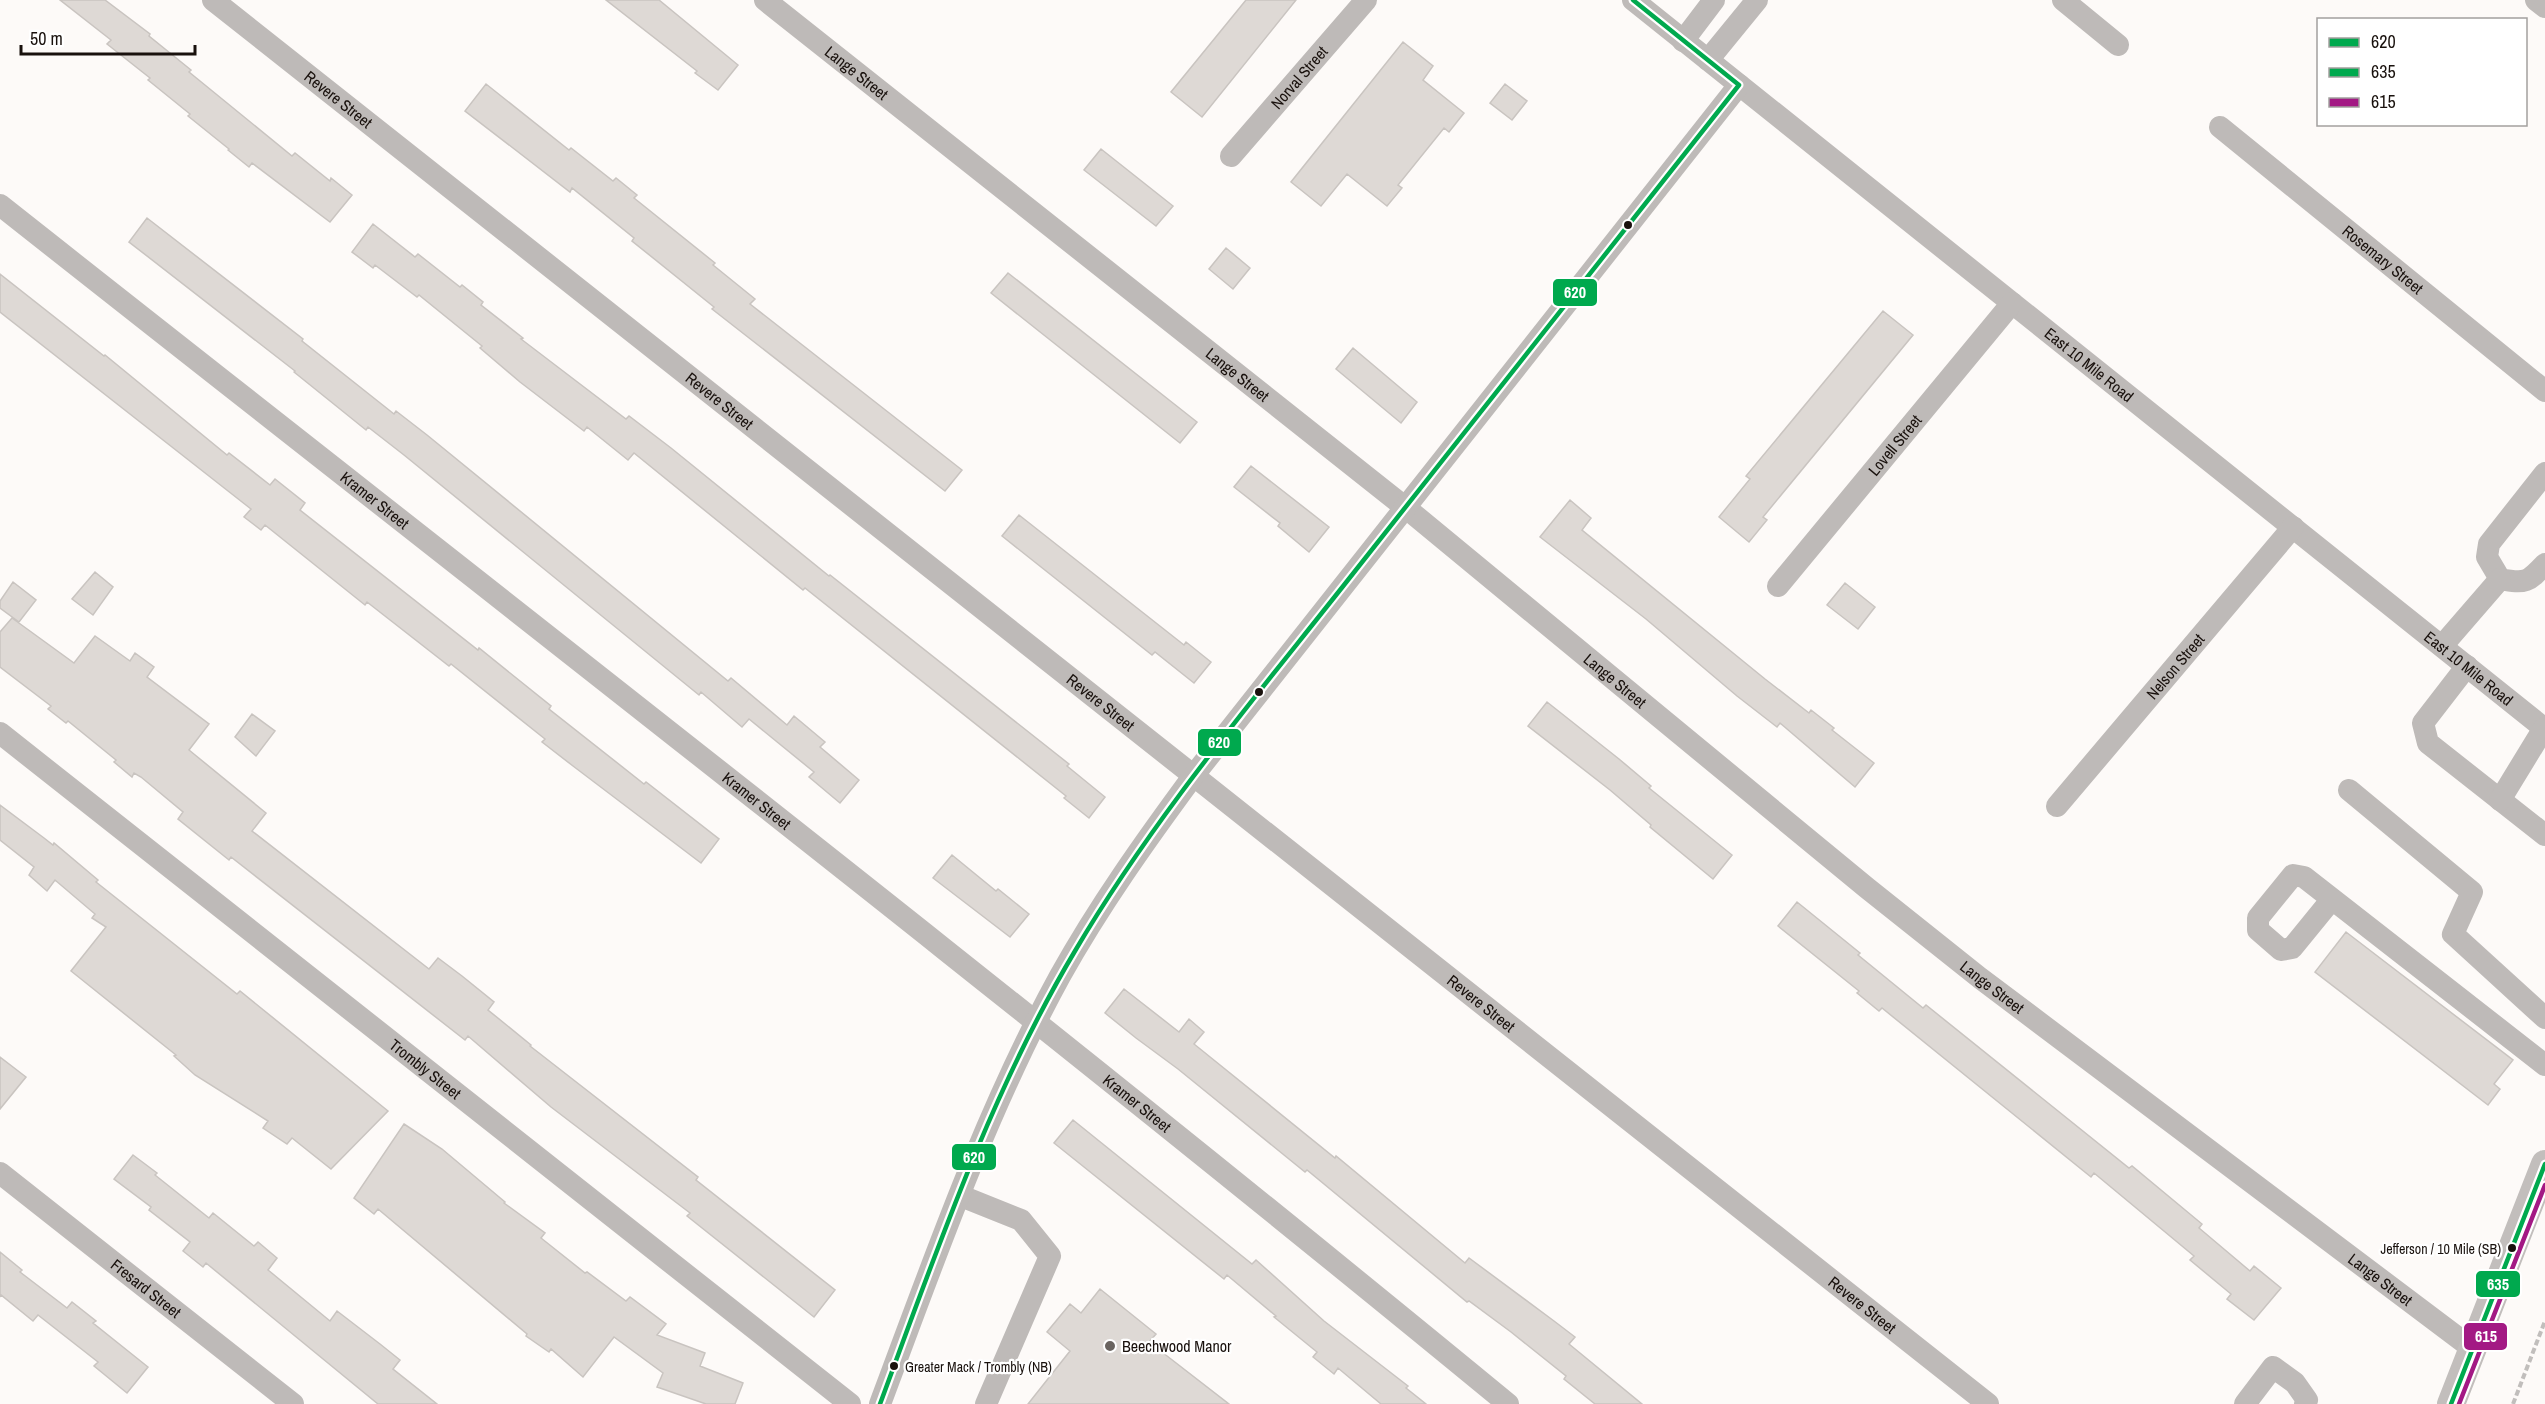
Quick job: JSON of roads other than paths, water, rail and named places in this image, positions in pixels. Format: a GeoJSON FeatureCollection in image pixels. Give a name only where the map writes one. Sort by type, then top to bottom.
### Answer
{"type":"FeatureCollection","features":[{"type":"Feature","properties":{"kind":"main road"},"geometry":{"type":"LineString","coordinates":[[2451,1404],[2545,1164]]}},
{"type":"Feature","properties":{"kind":"street","name":"Revere Street"},"geometry":{"type":"LineString","coordinates":[[213,0],[1988,1404]]}},
{"type":"Feature","properties":{"kind":"street","name":"Lange Street"},"geometry":{"type":"LineString","coordinates":[[765,0],[1406,508],[1980,978],[2473,1349]]}},
{"type":"Feature","properties":{"kind":"street","name":"Norval Street"},"geometry":{"type":"LineString","coordinates":[[1231,156],[1366,0]]}},
{"type":"Feature","properties":{"kind":"street","name":"East 10 Mile Road"},"geometry":{"type":"LineString","coordinates":[[1633,0],[2545,728]]}},
{"type":"Feature","properties":{"kind":"street"},"geometry":{"type":"LineString","coordinates":[[1683,41],[1714,0]]}},
{"type":"Feature","properties":{"kind":"street"},"geometry":{"type":"LineString","coordinates":[[1708,60],[1757,0]]}},
{"type":"Feature","properties":{"kind":"street"},"geometry":{"type":"LineString","coordinates":[[2063,0],[2118,45]]}},
{"type":"Feature","properties":{"kind":"street"},"geometry":{"type":"LineString","coordinates":[[2536,0],[2545,7]]}},
{"type":"Feature","properties":{"kind":"street"},"geometry":{"type":"LineString","coordinates":[[880,1404],[990,1123],[1061,975],[1111,892],[1146,839],[1194,775],[1739,85]]}},
{"type":"Feature","properties":{"kind":"street","name":"Rosemary Street"},"geometry":{"type":"LineString","coordinates":[[2220,127],[2545,390]]}},
{"type":"Feature","properties":{"kind":"street","name":"Kramer Street"},"geometry":{"type":"LineString","coordinates":[[0,205],[1036,1024],[1334,1261],[1508,1404]]}},
{"type":"Feature","properties":{"kind":"street","name":"Lovell Street"},"geometry":{"type":"LineString","coordinates":[[1778,586],[2012,303]]}},
{"type":"Feature","properties":{"kind":"street"},"geometry":{"type":"LineString","coordinates":[[2545,473],[2489,544],[2487,557],[2500,579],[2518,582],[2529,581],[2545,564]]}},
{"type":"Feature","properties":{"kind":"street","name":"Nelson Street"},"geometry":{"type":"LineString","coordinates":[[2057,806],[2293,527]]}},
{"type":"Feature","properties":{"kind":"street"},"geometry":{"type":"LineString","coordinates":[[2442,646],[2500,579]]}},
{"type":"Feature","properties":{"kind":"street"},"geometry":{"type":"LineString","coordinates":[[2467,666],[2423,723],[2428,743],[2545,835]]}},
{"type":"Feature","properties":{"kind":"street"},"geometry":{"type":"LineString","coordinates":[[2500,800],[2545,728]]}},
{"type":"Feature","properties":{"kind":"street","name":"Trombly Street"},"geometry":{"type":"LineString","coordinates":[[0,733],[850,1404]]}},
{"type":"Feature","properties":{"kind":"street"},"geometry":{"type":"LineString","coordinates":[[2349,790],[2472,892],[2453,934],[2545,1018]]}},
{"type":"Feature","properties":{"kind":"street"},"geometry":{"type":"LineString","coordinates":[[2332,899],[2545,1065]]}},
{"type":"Feature","properties":{"kind":"street","name":"Fresard Street"},"geometry":{"type":"LineString","coordinates":[[0,1173],[293,1404]]}},
{"type":"Feature","properties":{"kind":"street"},"geometry":{"type":"LineString","coordinates":[[961,1196],[1021,1220],[1050,1256],[986,1404]]}},
{"type":"Feature","properties":{"kind":"street"},"geometry":{"type":"LineString","coordinates":[[2245,1404],[2273,1367],[2295,1383],[2307,1400],[2305,1404]]}},
{"type":"Feature","properties":{"kind":"place","name":"Jefferson / 10 Mile (SB)"},"geometry":{"type":"Point","coordinates":[2512,1248]}},
{"type":"Feature","properties":{"kind":"place","name":"Beechwood Manor"},"geometry":{"type":"Point","coordinates":[1110,1346]}},
{"type":"Feature","properties":{"kind":"place","name":"Greater Mack / Trombly (NB)"},"geometry":{"type":"Point","coordinates":[894,1366]}}]}
